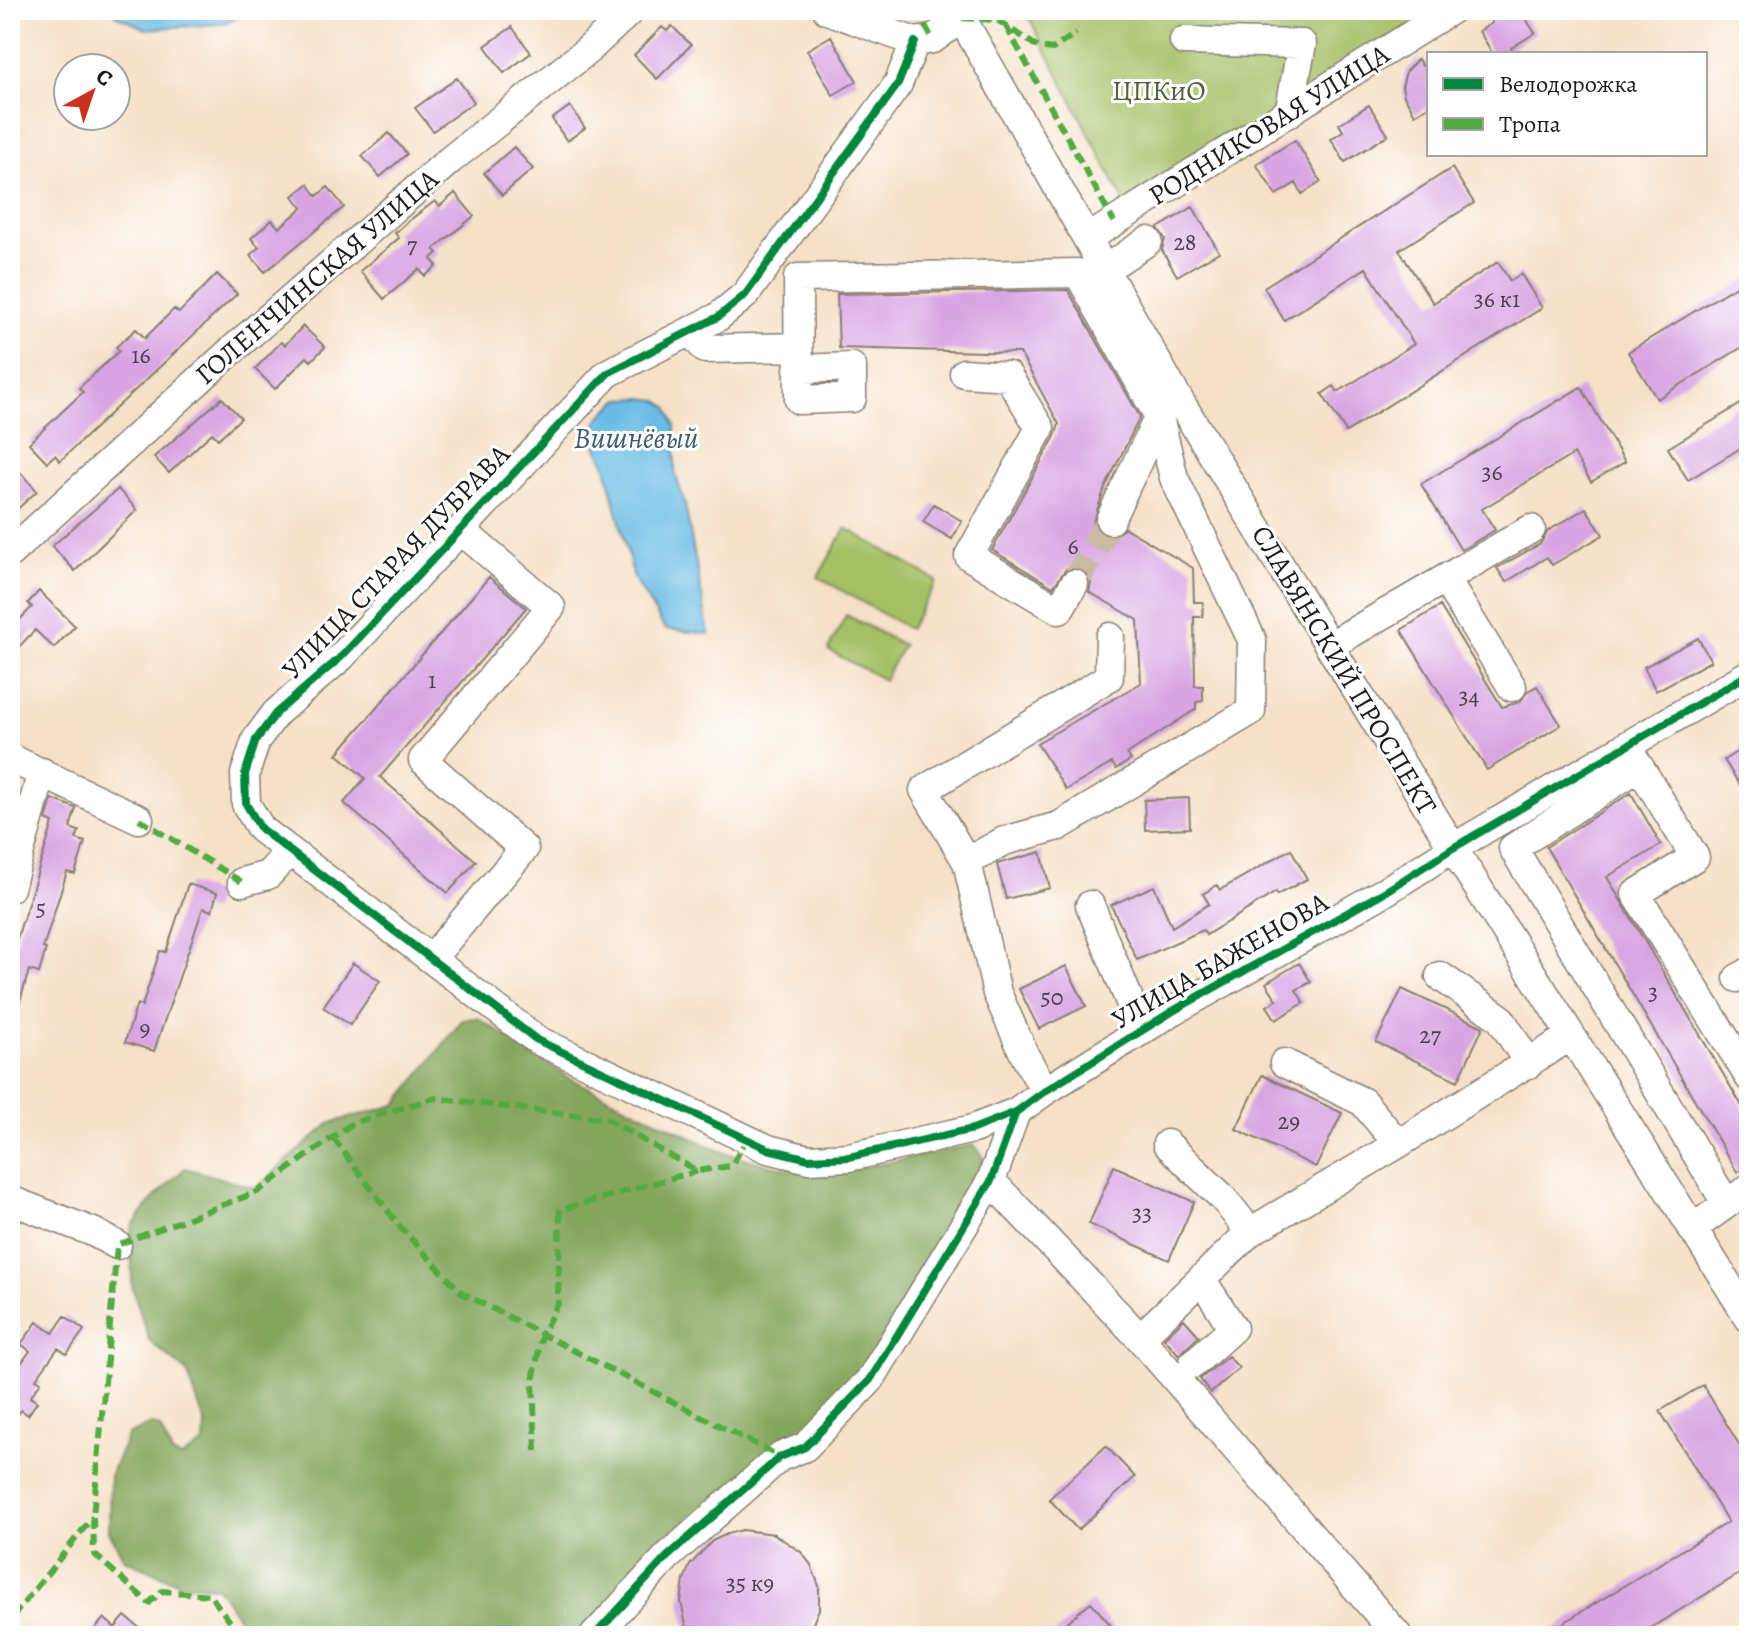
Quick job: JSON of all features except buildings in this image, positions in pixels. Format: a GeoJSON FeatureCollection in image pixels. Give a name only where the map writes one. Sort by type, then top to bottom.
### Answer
{"type":"FeatureCollection","features":[{"type":"Feature","properties":{"kind":"street","name":"ГОЛЕНЧИНСКАЯ УЛИЦА"},"geometry":{"type":"LineString","coordinates":[[10,553],[255,330],[450,160],[588,50],[631,10]]}},
{"type":"Feature","properties":{"kind":"street"},"geometry":{"type":"LineString","coordinates":[[827,10],[915,42],[933,39],[960,14]]}},
{"type":"Feature","properties":{"kind":"street","name":"РОДНИКОВАЯ УЛИЦА"},"geometry":{"type":"LineString","coordinates":[[1087,239],[1451,10]]}},
{"type":"Feature","properties":{"kind":"street","name":"СЛАВЯНСКИЙ ПРОСПЕКТ"},"geometry":{"type":"LineString","coordinates":[[960,14],[1173,390],[1453,848],[1749,1318]]}},
{"type":"Feature","properties":{"kind":"street"},"geometry":{"type":"LineString","coordinates":[[1184,41],[1302,44],[1289,113]]}},
{"type":"Feature","properties":{"kind":"street","name":"УЛИЦА СТАРАЯ ДУБРАВА"},"geometry":{"type":"LineString","coordinates":[[915,42],[898,84],[745,295],[718,317],[608,373],[341,657],[276,713],[256,740],[245,774],[246,804],[261,829],[537,1040],[768,1149],[809,1159],[849,1157],[973,1129],[1016,1112]]}},
{"type":"Feature","properties":{"kind":"street"},"geometry":{"type":"LineString","coordinates":[[1104,270],[1148,241]]}},
{"type":"Feature","properties":{"kind":"street"},"geometry":{"type":"LineString","coordinates":[[691,332],[705,349],[798,358],[798,278],[1078,273],[1159,417],[1174,478],[1252,640],[1251,711],[1059,826],[1004,841],[967,862]]}},
{"type":"Feature","properties":{"kind":"street"},"geometry":{"type":"LineString","coordinates":[[964,373],[1008,376],[1040,428],[969,556],[1059,610],[1074,584]]}},
{"type":"Feature","properties":{"kind":"street"},"geometry":{"type":"LineString","coordinates":[[1110,520],[1173,390]]}},
{"type":"Feature","properties":{"kind":"street"},"geometry":{"type":"LineString","coordinates":[[1329,646],[1531,529]]}},
{"type":"Feature","properties":{"kind":"street"},"geometry":{"type":"LineString","coordinates":[[431,959],[524,849],[423,760],[551,607],[461,530]]}},
{"type":"Feature","properties":{"kind":"street"},"geometry":{"type":"LineString","coordinates":[[1445,579],[1512,687]]}},
{"type":"Feature","properties":{"kind":"street"},"geometry":{"type":"LineString","coordinates":[[1045,1091],[1025,1056],[997,993],[967,862],[924,790],[1109,677],[1110,637]]}},
{"type":"Feature","properties":{"kind":"street","name":"УЛИЦА БАЖЕНОВА"},"geometry":{"type":"LineString","coordinates":[[1016,1112],[1142,1031],[1386,891],[1453,848],[1633,757],[1747,680]]}},
{"type":"Feature","properties":{"kind":"street"},"geometry":{"type":"LineString","coordinates":[[1692,1229],[1737,1196],[1513,848],[1633,757],[1695,857],[1636,894],[1749,1077]]}},
{"type":"Feature","properties":{"kind":"street"},"geometry":{"type":"LineString","coordinates":[[10,758],[139,819]]}},
{"type":"Feature","properties":{"kind":"street"},"geometry":{"type":"LineString","coordinates":[[10,888],[42,772]]}},
{"type":"Feature","properties":{"kind":"street"},"geometry":{"type":"LineString","coordinates":[[242,882],[268,875],[290,851]]}},
{"type":"Feature","properties":{"kind":"street"},"geometry":{"type":"LineString","coordinates":[[1090,905],[1142,1031]]}},
{"type":"Feature","properties":{"kind":"street"},"geometry":{"type":"LineString","coordinates":[[1440,976],[1500,1018],[1529,1064]]}},
{"type":"Feature","properties":{"kind":"street"},"geometry":{"type":"LineString","coordinates":[[1140,1338],[1250,1232],[1571,1036]]}},
{"type":"Feature","properties":{"kind":"street"},"geometry":{"type":"LineString","coordinates":[[1284,1063],[1363,1102],[1398,1144]]}},
{"type":"Feature","properties":{"kind":"street"},"geometry":{"type":"LineString","coordinates":[[594,1636],[667,1557],[780,1457],[805,1447],[870,1380],[991,1181],[1016,1112]]}},
{"type":"Feature","properties":{"kind":"street"},"geometry":{"type":"LineString","coordinates":[[1167,1144],[1224,1199],[1250,1232]]}},
{"type":"Feature","properties":{"kind":"street"},"geometry":{"type":"LineString","coordinates":[[991,1181],[1140,1338],[1398,1636]]}},
{"type":"Feature","properties":{"kind":"street"},"geometry":{"type":"LineString","coordinates":[[10,1200],[93,1232],[117,1245]]}},
{"type":"Feature","properties":{"kind":"street"},"geometry":{"type":"LineString","coordinates":[[1193,1364],[1233,1328],[1202,1280]]}},
{"type":"Feature","properties":{"kind":"green space","name":"ЦПКиО"},"geometry":{"type":"Polygon","coordinates":[[[1025,10],[1437,10],[1127,207],[1025,10]]]}},
{"type":"Feature","properties":{"kind":"green space"},"geometry":{"type":"Polygon","coordinates":[[[846,528],[937,581],[909,629],[818,577],[846,528]]]}},
{"type":"Feature","properties":{"kind":"green space"},"geometry":{"type":"Polygon","coordinates":[[[846,615],[903,645],[884,680],[828,650],[846,615]]]}},
{"type":"Feature","properties":{"kind":"green space"},"geometry":{"type":"Polygon","coordinates":[[[478,1018],[571,1079],[720,1151],[811,1173],[850,1170],[973,1145],[982,1157],[982,1173],[864,1373],[799,1440],[657,1550],[580,1636],[250,1636],[217,1587],[179,1583],[124,1559],[109,1531],[110,1475],[128,1435],[151,1424],[160,1428],[172,1454],[181,1458],[204,1443],[205,1423],[187,1372],[150,1342],[132,1287],[131,1228],[153,1199],[185,1168],[256,1188],[330,1123],[396,1105],[463,1019],[478,1018]]]}},
{"type":"Feature","properties":{"kind":"water"},"geometry":{"type":"Polygon","coordinates":[[[112,10],[257,10],[221,24],[146,29],[117,16],[112,10]]]}},
{"type":"Feature","properties":{"kind":"water","name":"Вишнёвый"},"geometry":{"type":"Polygon","coordinates":[[[620,399],[657,400],[668,407],[675,426],[675,473],[685,504],[709,634],[665,629],[634,578],[605,463],[590,434],[601,416],[620,399]]]}},
{"type":"Feature","properties":{"kind":"tunnel"},"geometry":{"type":"LineString","coordinates":[[1074,584],[1110,520]]}},
{"type":"Feature","properties":{"kind":"marked path"},"geometry":{"type":"LineString","coordinates":[[915,10],[933,39]]}},
{"type":"Feature","properties":{"kind":"marked path"},"geometry":{"type":"LineString","coordinates":[[997,10],[1114,222]]}},
{"type":"Feature","properties":{"kind":"marked path"},"geometry":{"type":"LineString","coordinates":[[962,18],[997,20],[1038,47],[1053,49],[1076,33]]}},
{"type":"Feature","properties":{"kind":"marked path"},"geometry":{"type":"LineString","coordinates":[[139,819],[242,882]]}},
{"type":"Feature","properties":{"kind":"marked path"},"geometry":{"type":"LineString","coordinates":[[241,1636],[210,1595],[162,1591],[149,1603],[94,1554],[93,1517],[117,1245],[257,1192],[353,1123],[434,1098],[607,1119],[697,1171],[731,1166],[747,1139]]}},
{"type":"Feature","properties":{"kind":"marked path"},"geometry":{"type":"LineString","coordinates":[[333,1138],[401,1228],[462,1293],[780,1457]]}},
{"type":"Feature","properties":{"kind":"marked path"},"geometry":{"type":"LineString","coordinates":[[536,1451],[533,1381],[542,1334],[558,1303],[560,1210],[697,1171]]}},
{"type":"Feature","properties":{"kind":"marked path"},"geometry":{"type":"LineString","coordinates":[[10,1636],[15,1614],[93,1517]]}},
{"type":"Feature","properties":{"kind":"cycle path"},"geometry":{"type":"LineString","coordinates":[[915,42],[898,84],[745,295],[718,317],[608,373],[341,657],[276,713],[256,740],[245,774],[246,804],[261,829],[537,1040],[768,1149],[809,1159],[849,1157],[973,1129],[1016,1112]]}},
{"type":"Feature","properties":{"kind":"cycle path"},"geometry":{"type":"LineString","coordinates":[[594,1636],[667,1557],[780,1457],[805,1447],[870,1380],[991,1181],[1016,1112],[1173,1011],[1386,891],[1453,848],[1749,674]]}}]}
